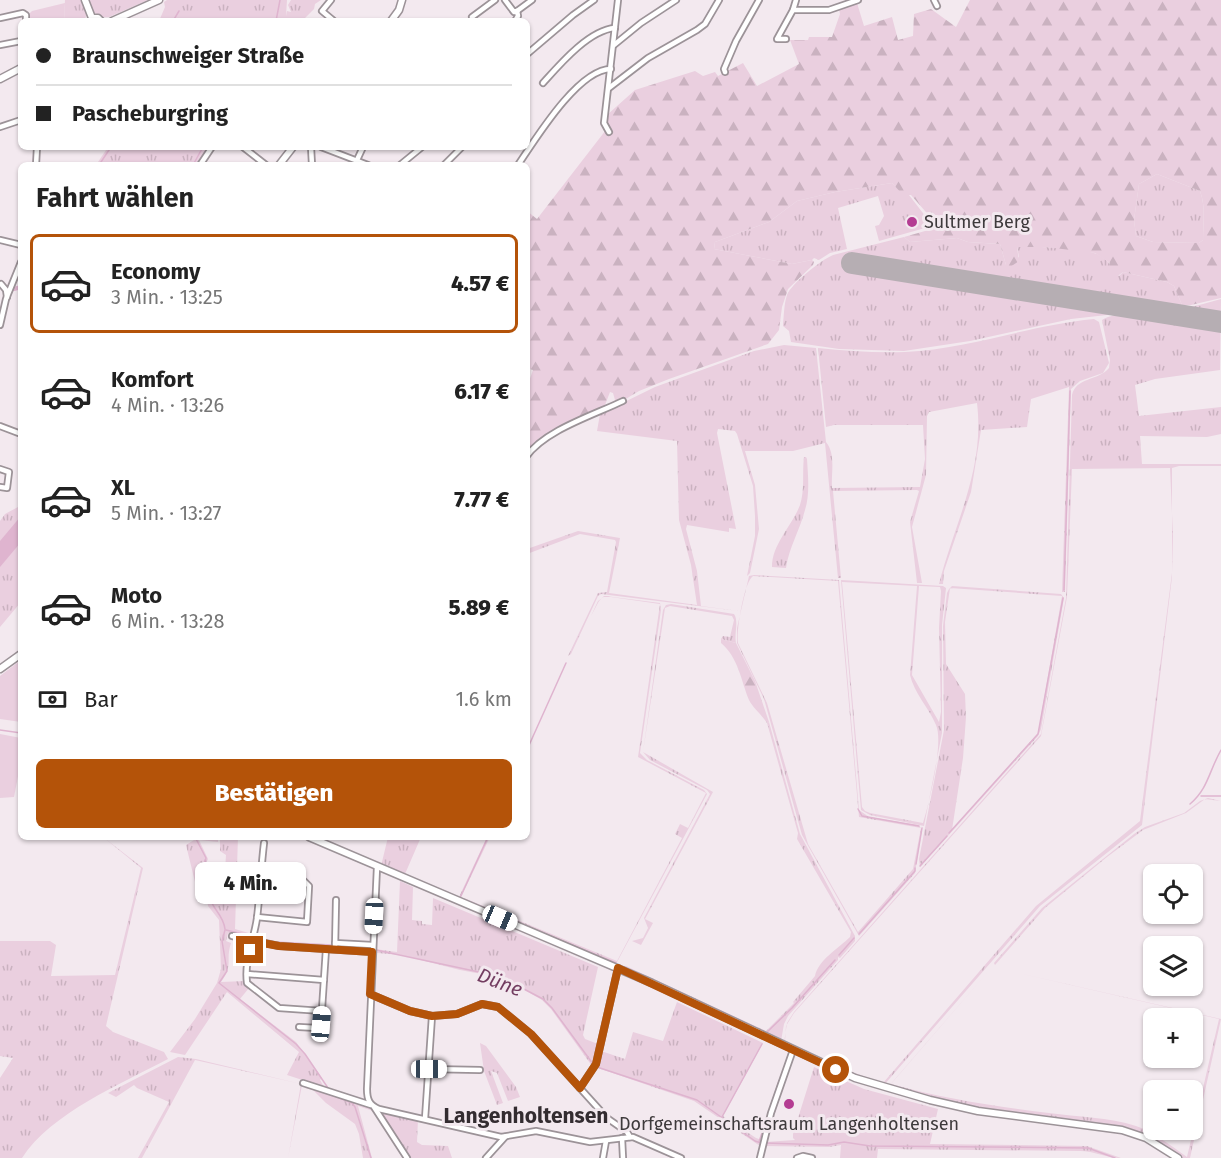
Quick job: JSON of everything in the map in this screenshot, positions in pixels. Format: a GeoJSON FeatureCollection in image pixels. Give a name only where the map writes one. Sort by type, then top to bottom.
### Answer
{"type":"FeatureCollection","features":[{"type":"Feature","properties":{"kind":"main road"},"geometry":{"type":"LineString","coordinates":[[85,0],[90,18]]}},
{"type":"Feature","properties":{"kind":"main road"},"geometry":{"type":"LineString","coordinates":[[119,18],[159,0]]}},
{"type":"Feature","properties":{"kind":"main road"},"geometry":{"type":"LineString","coordinates":[[393,18],[400,0]]}},
{"type":"Feature","properties":{"kind":"main road"},"geometry":{"type":"LineString","coordinates":[[0,79],[18,70]]}},
{"type":"Feature","properties":{"kind":"main road"},"geometry":{"type":"LineString","coordinates":[[281,162],[291,150]]}},
{"type":"Feature","properties":{"kind":"main road"},"geometry":{"type":"LineString","coordinates":[[0,669],[18,656]]}},
{"type":"Feature","properties":{"kind":"main road"},"geometry":{"type":"LineString","coordinates":[[316,840],[618,968],[861,1080],[957,1107],[1122,1130],[1146,1138],[1178,1158]]}},
{"type":"Feature","properties":{"kind":"street"},"geometry":{"type":"LineString","coordinates":[[330,18],[322,11],[331,0]]}},
{"type":"Feature","properties":{"kind":"street"},"geometry":{"type":"LineString","coordinates":[[472,17],[495,0]]}},
{"type":"Feature","properties":{"kind":"street"},"geometry":{"type":"LineString","coordinates":[[505,0],[514,12],[517,11]]}},
{"type":"Feature","properties":{"kind":"street"},"geometry":{"type":"LineString","coordinates":[[517,11],[532,0]]}},
{"type":"Feature","properties":{"kind":"street"},"geometry":{"type":"LineString","coordinates":[[530,52],[594,0]]}},
{"type":"Feature","properties":{"kind":"street"},"geometry":{"type":"LineString","coordinates":[[609,132],[604,123],[617,2],[612,0]]}},
{"type":"Feature","properties":{"kind":"street"},"geometry":{"type":"LineString","coordinates":[[614,45],[641,23],[676,0]]}},
{"type":"Feature","properties":{"kind":"street"},"geometry":{"type":"LineString","coordinates":[[609,88],[648,58],[705,24],[719,0]]}},
{"type":"Feature","properties":{"kind":"street"},"geometry":{"type":"LineString","coordinates":[[725,72],[724,69],[736,41],[759,0]]}},
{"type":"Feature","properties":{"kind":"street"},"geometry":{"type":"LineString","coordinates":[[786,39],[777,39],[796,0]]}},
{"type":"Feature","properties":{"kind":"street"},"geometry":{"type":"LineString","coordinates":[[793,10],[829,10],[858,0]]}},
{"type":"Feature","properties":{"kind":"street"},"geometry":{"type":"LineString","coordinates":[[934,0],[937,6]]}},
{"type":"Feature","properties":{"kind":"street"},"geometry":{"type":"LineString","coordinates":[[517,11],[517,18]]}},
{"type":"Feature","properties":{"kind":"street"},"geometry":{"type":"LineString","coordinates":[[0,18],[23,13],[26,18]]}},
{"type":"Feature","properties":{"kind":"street"},"geometry":{"type":"LineString","coordinates":[[543,83],[579,46],[602,32],[615,28]]}},
{"type":"Feature","properties":{"kind":"street"},"geometry":{"type":"LineString","coordinates":[[0,45],[18,42]]}},
{"type":"Feature","properties":{"kind":"street"},"geometry":{"type":"LineString","coordinates":[[530,148],[554,115],[585,80],[610,69]]}},
{"type":"Feature","properties":{"kind":"street"},"geometry":{"type":"LineString","coordinates":[[0,127],[18,121]]}},
{"type":"Feature","properties":{"kind":"street"},"geometry":{"type":"LineString","coordinates":[[247,150],[262,162]]}},
{"type":"Feature","properties":{"kind":"street"},"geometry":{"type":"LineString","coordinates":[[329,150],[361,162]]}},
{"type":"Feature","properties":{"kind":"street"},"geometry":{"type":"LineString","coordinates":[[357,160],[362,150]]}},
{"type":"Feature","properties":{"kind":"street"},"geometry":{"type":"LineString","coordinates":[[404,162],[418,150]]}},
{"type":"Feature","properties":{"kind":"street"},"geometry":{"type":"LineString","coordinates":[[447,162],[459,150]]}},
{"type":"Feature","properties":{"kind":"street"},"geometry":{"type":"LineString","coordinates":[[0,240],[18,244]]}},
{"type":"Feature","properties":{"kind":"street"},"geometry":{"type":"LineString","coordinates":[[4,302],[18,270]]}},
{"type":"Feature","properties":{"kind":"street"},"geometry":{"type":"LineString","coordinates":[[0,284],[12,285]]}},
{"type":"Feature","properties":{"kind":"street"},"geometry":{"type":"LineString","coordinates":[[0,284],[6,290],[0,324]]}},
{"type":"Feature","properties":{"kind":"street"},"geometry":{"type":"LineString","coordinates":[[530,453],[550,436],[623,401]]}},
{"type":"Feature","properties":{"kind":"street"},"geometry":{"type":"LineString","coordinates":[[0,426],[18,432]]}},
{"type":"Feature","properties":{"kind":"street"},"geometry":{"type":"LineString","coordinates":[[0,469],[9,472],[7,488],[0,487]]}},
{"type":"Feature","properties":{"kind":"street"},"geometry":{"type":"LineString","coordinates":[[264,843],[257,917],[247,961],[250,987],[278,1007],[322,1011]]}},
{"type":"Feature","properties":{"kind":"street"},"geometry":{"type":"LineString","coordinates":[[377,867],[367,1094],[407,1158]]}},
{"type":"Feature","properties":{"kind":"street"},"geometry":{"type":"LineString","coordinates":[[260,877],[308,882],[306,930]]}},
{"type":"Feature","properties":{"kind":"street"},"geometry":{"type":"LineString","coordinates":[[334,949],[336,900]]}},
{"type":"Feature","properties":{"kind":"street"},"geometry":{"type":"LineString","coordinates":[[257,917],[307,922]]}},
{"type":"Feature","properties":{"kind":"street"},"geometry":{"type":"LineString","coordinates":[[232,936],[279,946],[372,952]]}},
{"type":"Feature","properties":{"kind":"street"},"geometry":{"type":"LineString","coordinates":[[335,943],[372,945]]}},
{"type":"Feature","properties":{"kind":"street"},"geometry":{"type":"LineString","coordinates":[[299,1027],[319,1027],[321,1024],[326,949]]}},
{"type":"Feature","properties":{"kind":"street"},"geometry":{"type":"LineString","coordinates":[[580,1088],[596,1064],[618,968]]}},
{"type":"Feature","properties":{"kind":"street"},"geometry":{"type":"LineString","coordinates":[[247,974],[324,980]]}},
{"type":"Feature","properties":{"kind":"street"},"geometry":{"type":"LineString","coordinates":[[370,994],[410,1011],[432,1016],[457,1014],[482,1004],[498,1007],[531,1034],[609,1120],[627,1132],[630,1137]]}},
{"type":"Feature","properties":{"kind":"street"},"geometry":{"type":"LineString","coordinates":[[424,1119],[432,1016]]}},
{"type":"Feature","properties":{"kind":"street"},"geometry":{"type":"LineString","coordinates":[[760,1158],[793,1050]]}},
{"type":"Feature","properties":{"kind":"street"},"geometry":{"type":"LineString","coordinates":[[429,1069],[480,1070]]}},
{"type":"Feature","properties":{"kind":"street"},"geometry":{"type":"LineString","coordinates":[[303,1083],[373,1106],[469,1131],[505,1137],[538,1131],[583,1142],[630,1137],[681,1158]]}},
{"type":"Feature","properties":{"kind":"street"},"geometry":{"type":"LineString","coordinates":[[486,1158],[505,1137]]}},
{"type":"Feature","properties":{"kind":"street"},"geometry":{"type":"LineString","coordinates":[[622,1138],[623,1158]]}},
{"type":"Feature","properties":{"kind":"street"},"geometry":{"type":"LineString","coordinates":[[603,1158],[606,1141]]}},
{"type":"Feature","properties":{"kind":"street"},"geometry":{"type":"LineString","coordinates":[[494,1150],[496,1158]]}},
{"type":"Feature","properties":{"kind":"street"},"geometry":{"type":"LineString","coordinates":[[797,1158],[803,1156],[812,1158]]}},
{"type":"Feature","properties":{"kind":"green space"},"geometry":{"type":"Polygon","coordinates":[[[65,0],[83,0],[87,14],[85,18],[64,18],[65,0]]]}},
{"type":"Feature","properties":{"kind":"green space"},"geometry":{"type":"Polygon","coordinates":[[[88,0],[148,0],[109,17],[103,17],[93,12],[88,0]]]}},
{"type":"Feature","properties":{"kind":"green space"},"geometry":{"type":"Polygon","coordinates":[[[167,0],[287,0],[286,16],[287,11],[291,12],[288,5],[291,0],[321,0],[315,4],[314,9],[305,18],[160,18],[165,7],[164,2],[167,0]]]}},
{"type":"Feature","properties":{"kind":"green space"},"geometry":{"type":"Polygon","coordinates":[[[970,0],[1221,0],[1221,298],[1182,305],[1174,286],[1167,282],[1123,272],[1115,278],[1108,273],[1110,263],[1095,253],[1046,247],[1017,247],[1019,261],[1010,267],[1006,265],[1000,244],[968,242],[957,238],[910,242],[904,237],[939,227],[911,195],[903,195],[892,183],[835,192],[797,201],[769,222],[715,242],[714,249],[792,264],[812,260],[814,262],[788,289],[782,307],[779,330],[768,344],[669,379],[639,391],[624,400],[615,400],[613,393],[610,392],[601,409],[549,434],[530,447],[530,378],[533,370],[530,369],[530,213],[537,219],[609,126],[606,122],[607,115],[635,90],[695,71],[703,76],[715,72],[718,76],[743,63],[757,86],[799,64],[790,40],[832,37],[840,14],[839,9],[857,3],[864,26],[892,17],[898,40],[913,36],[914,14],[931,9],[956,27],[970,0]],[[1157,174],[1139,184],[1134,220],[1136,236],[1153,242],[1199,243],[1203,240],[1203,203],[1200,191],[1157,174]]]}},
{"type":"Feature","properties":{"kind":"green space"},"geometry":{"type":"Polygon","coordinates":[[[65,3],[64,18],[28,18],[32,11],[65,3]]]}},
{"type":"Feature","properties":{"kind":"green space"},"geometry":{"type":"Polygon","coordinates":[[[106,150],[208,150],[200,162],[98,162],[106,150]]]}},
{"type":"Feature","properties":{"kind":"green space"},"geometry":{"type":"Polygon","coordinates":[[[1157,174],[1200,191],[1204,221],[1203,240],[1199,243],[1153,242],[1136,236],[1134,220],[1139,184],[1157,174]]]}},
{"type":"Feature","properties":{"kind":"green space"},"geometry":{"type":"Polygon","coordinates":[[[892,183],[903,194],[909,195],[926,217],[928,223],[925,228],[879,241],[875,226],[879,225],[884,216],[878,196],[838,208],[847,249],[830,253],[819,260],[814,258],[792,264],[714,249],[715,242],[769,222],[797,201],[892,183]]]}},
{"type":"Feature","properties":{"kind":"green space"},"geometry":{"type":"Polygon","coordinates":[[[904,237],[910,242],[957,238],[968,242],[1000,244],[1006,265],[1019,257],[1017,247],[1056,247],[1094,253],[1112,266],[1119,276],[1123,272],[1167,282],[1174,286],[1182,305],[1188,306],[1071,319],[970,341],[904,351],[839,349],[791,342],[789,331],[783,326],[785,306],[787,295],[800,279],[833,255],[904,237]]]}},
{"type":"Feature","properties":{"kind":"green space"},"geometry":{"type":"Polygon","coordinates":[[[1221,299],[1220,370],[1155,379],[1135,385],[1139,416],[1221,407],[1221,434],[1207,437],[1140,436],[1142,464],[1221,464],[1221,466],[1172,468],[1172,513],[1170,468],[1072,469],[1067,597],[1041,736],[794,1013],[787,1025],[794,1012],[1041,734],[1066,598],[1072,395],[1078,385],[1109,368],[1110,360],[1102,320],[1141,311],[1185,308],[1221,299]]]}},
{"type":"Feature","properties":{"kind":"green space"},"geometry":{"type":"Polygon","coordinates":[[[1094,319],[1099,322],[1109,363],[1103,373],[1080,381],[1071,389],[1065,592],[1062,592],[1069,387],[1031,399],[1027,427],[981,430],[971,492],[944,571],[943,584],[939,584],[973,473],[977,451],[977,403],[929,412],[927,416],[926,475],[912,527],[922,583],[917,583],[910,522],[919,491],[917,490],[833,491],[841,578],[838,578],[825,443],[793,451],[745,451],[755,485],[759,529],[750,573],[747,576],[755,536],[753,486],[737,434],[735,431],[718,429],[736,529],[729,528],[729,532],[687,525],[686,529],[697,571],[701,606],[739,611],[601,594],[568,656],[598,593],[607,592],[616,542],[580,534],[530,553],[530,548],[578,531],[620,538],[609,593],[697,605],[691,565],[679,520],[677,441],[597,431],[600,414],[655,387],[754,351],[784,345],[816,348],[826,442],[832,458],[832,488],[920,487],[925,459],[923,425],[834,425],[826,427],[818,348],[883,352],[929,350],[1094,319]]]}},
{"type":"Feature","properties":{"kind":"green space"},"geometry":{"type":"Polygon","coordinates":[[[804,457],[807,459],[807,504],[786,568],[772,567],[775,551],[800,505],[804,457]]]}},
{"type":"Feature","properties":{"kind":"green space"},"geometry":{"type":"Polygon","coordinates":[[[18,507],[18,606],[0,627],[0,521],[5,514],[18,507]]]}},
{"type":"Feature","properties":{"kind":"green space"},"geometry":{"type":"Polygon","coordinates":[[[1172,573],[1142,825],[1040,906],[884,1085],[871,1082],[784,1043],[786,1033],[785,1041],[849,1071],[883,1083],[1036,906],[1140,821],[1172,573]]]}},
{"type":"Feature","properties":{"kind":"green space"},"geometry":{"type":"Polygon","coordinates":[[[754,575],[839,580],[859,810],[869,817],[918,825],[921,828],[859,817],[838,581],[753,576],[746,590],[749,576],[754,575]]]}},
{"type":"Feature","properties":{"kind":"green space"},"geometry":{"type":"Polygon","coordinates":[[[841,580],[943,586],[946,588],[942,625],[942,733],[937,761],[936,725],[910,675],[917,586],[842,582],[862,807],[870,813],[923,823],[928,803],[924,826],[870,815],[861,810],[841,580]],[[919,586],[912,675],[939,722],[941,712],[939,628],[941,591],[940,587],[919,586]]]}},
{"type":"Feature","properties":{"kind":"green space"},"geometry":{"type":"Polygon","coordinates":[[[952,586],[1061,594],[1064,598],[1038,736],[920,867],[919,859],[944,730],[943,626],[949,589],[952,586]],[[950,588],[945,622],[946,664],[965,694],[966,717],[963,758],[952,830],[1038,733],[1062,596],[950,588]]]}},
{"type":"Feature","properties":{"kind":"green space"},"geometry":{"type":"Polygon","coordinates":[[[605,596],[660,603],[661,610],[640,753],[647,760],[704,790],[707,794],[616,964],[463,901],[464,898],[617,961],[682,838],[675,834],[680,824],[688,828],[706,793],[638,757],[660,604],[605,596]]]}},
{"type":"Feature","properties":{"kind":"green space"},"geometry":{"type":"Polygon","coordinates":[[[666,605],[734,614],[736,643],[721,639],[723,636],[730,637],[734,620],[732,616],[670,606],[665,608],[643,752],[663,610],[666,605]]]}},
{"type":"Feature","properties":{"kind":"green space"},"geometry":{"type":"Polygon","coordinates":[[[740,614],[738,643],[767,703],[808,844],[858,932],[913,869],[922,829],[915,873],[859,936],[802,835],[764,699],[737,643],[740,614]]]}},
{"type":"Feature","properties":{"kind":"green space"},"geometry":{"type":"Polygon","coordinates":[[[721,639],[736,643],[755,681],[769,722],[767,723],[749,700],[735,662],[721,643],[721,639]]]}},
{"type":"Feature","properties":{"kind":"green space"},"geometry":{"type":"Polygon","coordinates":[[[18,662],[18,722],[0,719],[0,676],[18,662]]]}},
{"type":"Feature","properties":{"kind":"green space"},"geometry":{"type":"Polygon","coordinates":[[[769,722],[800,834],[855,936],[855,941],[840,958],[838,957],[838,960],[788,1016],[781,1041],[620,966],[626,966],[766,1031],[794,1003],[824,960],[850,937],[851,932],[797,839],[798,833],[767,723],[769,722]]]}},
{"type":"Feature","properties":{"kind":"green space"},"geometry":{"type":"Polygon","coordinates":[[[0,734],[18,737],[18,776],[14,797],[0,798],[0,734]]]}},
{"type":"Feature","properties":{"kind":"green space"},"geometry":{"type":"Polygon","coordinates":[[[643,752],[713,792],[645,919],[653,923],[641,945],[632,941],[643,938],[648,928],[644,918],[710,794],[707,790],[650,760],[643,752]]]}},
{"type":"Feature","properties":{"kind":"green space"},"geometry":{"type":"Polygon","coordinates":[[[1205,799],[1186,813],[1143,830],[1107,857],[1045,908],[995,965],[994,963],[1042,908],[1134,834],[1145,827],[1184,813],[1205,799]]]}},
{"type":"Feature","properties":{"kind":"green space"},"geometry":{"type":"Polygon","coordinates":[[[107,840],[143,868],[106,1026],[113,1032],[164,1052],[168,1059],[109,1089],[69,1113],[50,1127],[22,1158],[0,1158],[0,1078],[13,1058],[0,1056],[0,941],[50,941],[56,945],[51,976],[115,975],[141,868],[107,840]]]}},
{"type":"Feature","properties":{"kind":"green space"},"geometry":{"type":"Polygon","coordinates":[[[199,840],[208,859],[206,864],[209,887],[224,885],[226,855],[220,851],[220,840],[238,840],[235,929],[252,934],[250,938],[228,933],[226,941],[231,943],[228,966],[221,982],[245,981],[249,988],[240,999],[296,1042],[322,1078],[320,1080],[324,1087],[287,1075],[299,1052],[227,992],[185,1055],[170,1052],[195,1019],[217,983],[221,969],[219,920],[208,906],[205,881],[195,882],[186,845],[199,840]]]}},
{"type":"Feature","properties":{"kind":"green space"},"geometry":{"type":"Polygon","coordinates":[[[387,840],[420,840],[405,874],[459,897],[486,840],[489,840],[460,899],[383,866],[383,863],[381,866],[387,840]]]}},
{"type":"Feature","properties":{"kind":"green space"},"geometry":{"type":"Polygon","coordinates":[[[400,881],[413,887],[412,920],[432,925],[433,898],[598,967],[583,1035],[585,1039],[598,1044],[592,1066],[551,1009],[542,1000],[521,988],[492,976],[401,955],[377,953],[375,949],[397,952],[400,881]]]}},
{"type":"Feature","properties":{"kind":"green space"},"geometry":{"type":"Polygon","coordinates":[[[992,967],[891,1084],[970,1102],[1126,1123],[1143,1129],[1143,1137],[1122,1127],[957,1105],[889,1086],[992,967]]]}},
{"type":"Feature","properties":{"kind":"green space"},"geometry":{"type":"Polygon","coordinates":[[[992,967],[1173,1008],[1171,1008],[992,967]]]}},
{"type":"Feature","properties":{"kind":"green space"},"geometry":{"type":"Polygon","coordinates":[[[677,1002],[763,1043],[723,1116],[762,1140],[760,1146],[694,1101],[595,1067],[601,1051],[625,1059],[633,1032],[663,1041],[677,1002]]]}},
{"type":"Feature","properties":{"kind":"green space"},"geometry":{"type":"Polygon","coordinates":[[[1203,1015],[1221,1019],[1203,1100],[1203,1088],[1219,1019],[1203,1015]]]}},
{"type":"Feature","properties":{"kind":"green space"},"geometry":{"type":"Polygon","coordinates":[[[480,1043],[486,1046],[516,1087],[520,1097],[508,1101],[497,1073],[491,1071],[503,1103],[497,1105],[484,1071],[480,1043]]]}},
{"type":"Feature","properties":{"kind":"green space"},"geometry":{"type":"Polygon","coordinates":[[[178,1057],[196,1059],[301,1084],[195,1060],[142,1158],[138,1158],[169,1102],[134,1085],[116,1097],[108,1093],[178,1057]]]}},
{"type":"Feature","properties":{"kind":"green space"},"geometry":{"type":"Polygon","coordinates":[[[814,1067],[864,1089],[938,1109],[930,1144],[1087,1146],[1121,1158],[1080,1151],[878,1149],[877,1158],[840,1158],[841,1145],[829,1147],[764,1146],[765,1142],[795,1140],[793,1134],[814,1067]]]}},
{"type":"Feature","properties":{"kind":"green space"},"geometry":{"type":"Polygon","coordinates":[[[301,1084],[302,1085],[288,1158],[301,1084]]]}},
{"type":"Feature","properties":{"kind":"green space"},"geometry":{"type":"Polygon","coordinates":[[[307,1085],[373,1109],[373,1111],[358,1106],[372,1158],[363,1158],[355,1124],[326,1103],[313,1090],[305,1088],[307,1085]]]}},
{"type":"Feature","properties":{"kind":"green space"},"geometry":{"type":"Polygon","coordinates":[[[384,1112],[418,1119],[417,1142],[422,1145],[448,1146],[452,1158],[409,1158],[381,1117],[384,1112]]]}},
{"type":"Feature","properties":{"kind":"green space"},"geometry":{"type":"Polygon","coordinates":[[[1150,1140],[1162,1140],[1187,1157],[1191,1140],[1194,1140],[1190,1158],[1181,1158],[1150,1140]]]}},
{"type":"Feature","properties":{"kind":"shaded area"},"geometry":{"type":"Polygon","coordinates":[[[18,520],[18,546],[0,567],[0,541],[18,520]]]}},
{"type":"Feature","properties":{"kind":"waterway"},"geometry":{"type":"LineString","coordinates":[[277,18],[280,0]]}},
{"type":"Feature","properties":{"kind":"waterway"},"geometry":{"type":"LineString","coordinates":[[175,18],[179,11]]}},
{"type":"Feature","properties":{"kind":"waterway"},"geometry":{"type":"LineString","coordinates":[[101,162],[109,150]]}},
{"type":"Feature","properties":{"kind":"waterway"},"geometry":{"type":"LineString","coordinates":[[195,162],[201,150]]}},
{"type":"Feature","properties":{"kind":"waterway"},"geometry":{"type":"LineString","coordinates":[[14,289],[18,288]]}},
{"type":"Feature","properties":{"kind":"waterway"},"geometry":{"type":"LineString","coordinates":[[1064,590],[1070,391]]}},
{"type":"Feature","properties":{"kind":"waterway"},"geometry":{"type":"LineString","coordinates":[[949,833],[1038,734],[1063,598]]}},
{"type":"Feature","properties":{"kind":"waterway"},"geometry":{"type":"LineString","coordinates":[[530,743],[566,663]]}},
{"type":"Feature","properties":{"kind":"waterway","name":"Düne"},"geometry":{"type":"LineString","coordinates":[[0,730],[18,733]]}},
{"type":"Feature","properties":{"kind":"waterway"},"geometry":{"type":"LineString","coordinates":[[1190,804],[1205,786],[1221,750]]}},
{"type":"Feature","properties":{"kind":"waterway"},"geometry":{"type":"LineString","coordinates":[[1201,796],[1221,796]]}},
{"type":"Feature","properties":{"kind":"waterway"},"geometry":{"type":"LineString","coordinates":[[858,809],[862,816],[919,826]]}},
{"type":"Feature","properties":{"kind":"waterway"},"geometry":{"type":"LineString","coordinates":[[916,864],[922,828]]}},
{"type":"Feature","properties":{"kind":"waterway"},"geometry":{"type":"LineString","coordinates":[[920,866],[947,836]]}},
{"type":"Feature","properties":{"kind":"waterway","name":"Düne"},"geometry":{"type":"LineString","coordinates":[[197,840],[206,858],[204,864],[210,898],[225,929]]}},
{"type":"Feature","properties":{"kind":"waterway"},"geometry":{"type":"LineString","coordinates":[[460,898],[487,840]]}},
{"type":"Feature","properties":{"kind":"waterway"},"geometry":{"type":"LineString","coordinates":[[385,866],[415,879]]}},
{"type":"Feature","properties":{"kind":"waterway"},"geometry":{"type":"LineString","coordinates":[[859,934],[915,871],[915,868]]}},
{"type":"Feature","properties":{"kind":"waterway"},"geometry":{"type":"LineString","coordinates":[[465,900],[616,963]]}},
{"type":"Feature","properties":{"kind":"waterway"},"geometry":{"type":"LineString","coordinates":[[225,930],[222,941],[227,971],[219,983],[296,1044],[328,1088]]}},
{"type":"Feature","properties":{"kind":"waterway","name":"Düne"},"geometry":{"type":"LineString","coordinates":[[226,930],[251,936]]}},
{"type":"Feature","properties":{"kind":"waterway","name":"Düne"},"geometry":{"type":"LineString","coordinates":[[255,938],[275,942],[332,945]]}},
{"type":"Feature","properties":{"kind":"waterway"},"geometry":{"type":"LineString","coordinates":[[839,955],[854,938]]}},
{"type":"Feature","properties":{"kind":"waterway","name":"Düne"},"geometry":{"type":"LineString","coordinates":[[376,950],[493,975],[543,999],[593,1064]]}},
{"type":"Feature","properties":{"kind":"waterway"},"geometry":{"type":"LineString","coordinates":[[766,1033],[835,960]]}},
{"type":"Feature","properties":{"kind":"waterway"},"geometry":{"type":"LineString","coordinates":[[621,966],[754,1027]]}},
{"type":"Feature","properties":{"kind":"waterway"},"geometry":{"type":"LineString","coordinates":[[758,1029],[773,1036]]}},
{"type":"Feature","properties":{"kind":"waterway"},"geometry":{"type":"LineString","coordinates":[[722,1117],[762,1044]]}},
{"type":"Feature","properties":{"kind":"waterway","name":"Düne"},"geometry":{"type":"LineString","coordinates":[[597,1067],[697,1100],[761,1143]]}},
{"type":"Feature","properties":{"kind":"waterway"},"geometry":{"type":"LineString","coordinates":[[759,1142],[779,1081]]}},
{"type":"Feature","properties":{"kind":"waterway"},"geometry":{"type":"LineString","coordinates":[[780,1095],[784,1083]]}},
{"type":"Feature","properties":{"kind":"waterway"},"geometry":{"type":"LineString","coordinates":[[327,1093],[352,1103],[355,1107],[371,1158]]}},
{"type":"Feature","properties":{"kind":"waterway"},"geometry":{"type":"LineString","coordinates":[[773,1115],[775,1111]]}},
{"type":"Feature","properties":{"kind":"waterway","name":"Düne"},"geometry":{"type":"LineString","coordinates":[[765,1143],[828,1145],[844,1142],[870,1146],[1088,1148],[1115,1158]]}},
{"type":"Feature","properties":{"kind":"runway"},"geometry":{"type":"LineString","coordinates":[[852,263],[1221,322]]}},
{"type":"Feature","properties":{"kind":"place","name":"Sultmer Berg"},"geometry":{"type":"Point","coordinates":[912,222]}},
{"type":"Feature","properties":{"kind":"place","name":"Dorfgemeinschaftsraum Langenholtensen"},"geometry":{"type":"Point","coordinates":[789,1104]}},
{"type":"Feature","properties":{"kind":"district","name":"Langenholtensen"},"geometry":{"type":"Point","coordinates":[526,1116]}},
{"type":"Feature","properties":{"kind":"route"},"geometry":{"type":"LineString","coordinates":[[250,950],[252,941],[279,946],[372,952],[370,994],[410,1011],[432,1016],[457,1014],[482,1004],[498,1007],[531,1034],[580,1088],[596,1064],[618,968],[836,1070]]}}]}
